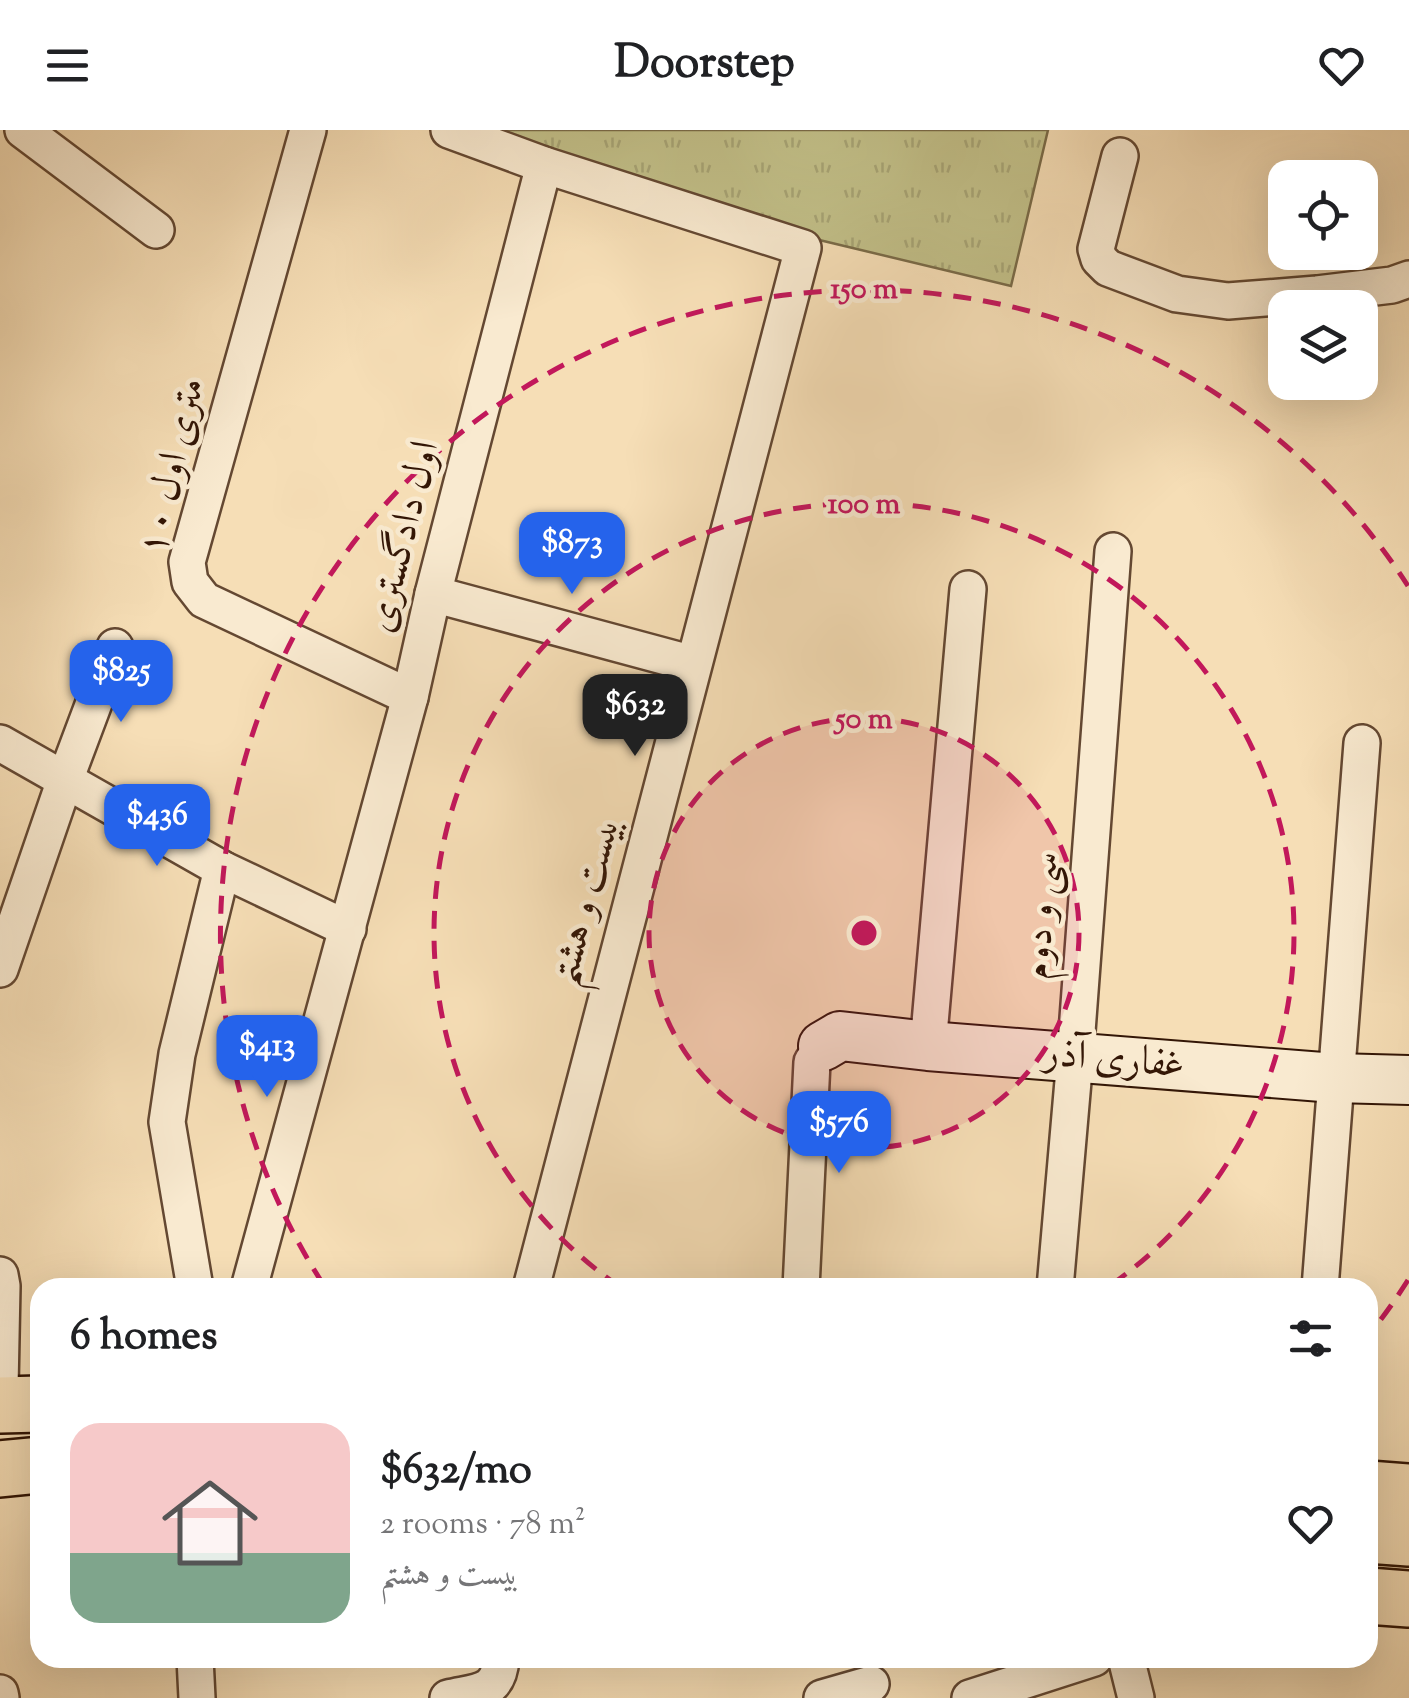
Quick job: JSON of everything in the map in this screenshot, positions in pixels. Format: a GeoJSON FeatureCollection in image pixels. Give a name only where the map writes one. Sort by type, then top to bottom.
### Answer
{"type":"FeatureCollection","features":[{"type":"Feature","properties":{"kind":"main road"},"geometry":{"type":"LineString","coordinates":[[0,1405],[30,1404]]}},
{"type":"Feature","properties":{"kind":"main road"},"geometry":{"type":"LineString","coordinates":[[0,1469],[30,1466]]}},
{"type":"Feature","properties":{"kind":"main road"},"geometry":{"type":"LineString","coordinates":[[1378,1490],[1409,1492]]}},
{"type":"Feature","properties":{"kind":"main road"},"geometry":{"type":"LineString","coordinates":[[1378,1536],[1409,1538]]}},
{"type":"Feature","properties":{"kind":"main road"},"geometry":{"type":"LineString","coordinates":[[1378,1597],[1409,1599]]}},
{"type":"Feature","properties":{"kind":"street"},"geometry":{"type":"LineString","coordinates":[[23,130],[156,230]]}},
{"type":"Feature","properties":{"kind":"street","name":"۱۰ متری اول"},"geometry":{"type":"LineString","coordinates":[[308,130],[187,562],[190,582],[204,600],[410,697]]}},
{"type":"Feature","properties":{"kind":"street"},"geometry":{"type":"LineString","coordinates":[[448,130],[544,165]]}},
{"type":"Feature","properties":{"kind":"street"},"geometry":{"type":"LineString","coordinates":[[1120,156],[1096,249],[1108,268],[1177,294],[1228,301],[1336,292],[1409,279]]}},
{"type":"Feature","properties":{"kind":"street","name":"اول دادگستری"},"geometry":{"type":"LineString","coordinates":[[252,1278],[410,697],[544,165]]}},
{"type":"Feature","properties":{"kind":"street","name":"بیست و هشتم"},"geometry":{"type":"LineString","coordinates":[[534,1278],[803,248],[544,165]]}},
{"type":"Feature","properties":{"kind":"street","name":"سی و دوم"},"geometry":{"type":"LineString","coordinates":[[1056,1278],[1113,551]]}},
{"type":"Feature","properties":{"kind":"street"},"geometry":{"type":"LineString","coordinates":[[928,1046],[968,589]]}},
{"type":"Feature","properties":{"kind":"street"},"geometry":{"type":"LineString","coordinates":[[434,594],[693,664]]}},
{"type":"Feature","properties":{"kind":"street"},"geometry":{"type":"LineString","coordinates":[[0,968],[116,647]]}},
{"type":"Feature","properties":{"kind":"street"},"geometry":{"type":"LineString","coordinates":[[0,743],[222,869],[348,930]]}},
{"type":"Feature","properties":{"kind":"street"},"geometry":{"type":"LineString","coordinates":[[1321,1278],[1362,743]]}},
{"type":"Feature","properties":{"kind":"street"},"geometry":{"type":"LineString","coordinates":[[194,1278],[167,1122],[177,1054],[222,869]]}},
{"type":"Feature","properties":{"kind":"street","name":"غفاری آذر"},"geometry":{"type":"LineString","coordinates":[[823,1046],[840,1036],[1075,1058],[1409,1080]]}},
{"type":"Feature","properties":{"kind":"street"},"geometry":{"type":"LineString","coordinates":[[801,1278],[812,1062],[823,1046]]}},
{"type":"Feature","properties":{"kind":"street"},"geometry":{"type":"LineString","coordinates":[[0,1275],[0,1388]]}},
{"type":"Feature","properties":{"kind":"street"},"geometry":{"type":"LineString","coordinates":[[195,1668],[197,1698]]}},
{"type":"Feature","properties":{"kind":"street"},"geometry":{"type":"LineString","coordinates":[[448,1698],[488,1688],[497,1680],[499,1668]]}},
{"type":"Feature","properties":{"kind":"street"},"geometry":{"type":"LineString","coordinates":[[970,1698],[1063,1668]]}},
{"type":"Feature","properties":{"kind":"street"},"geometry":{"type":"LineString","coordinates":[[1128,1668],[1136,1698]]}},
{"type":"Feature","properties":{"kind":"street"},"geometry":{"type":"LineString","coordinates":[[822,1698],[870,1680]]}},
{"type":"Feature","properties":{"kind":"green space"},"geometry":{"type":"Polygon","coordinates":[[[497,130],[1048,130],[1011,286],[811,238],[497,130]]]}}]}
